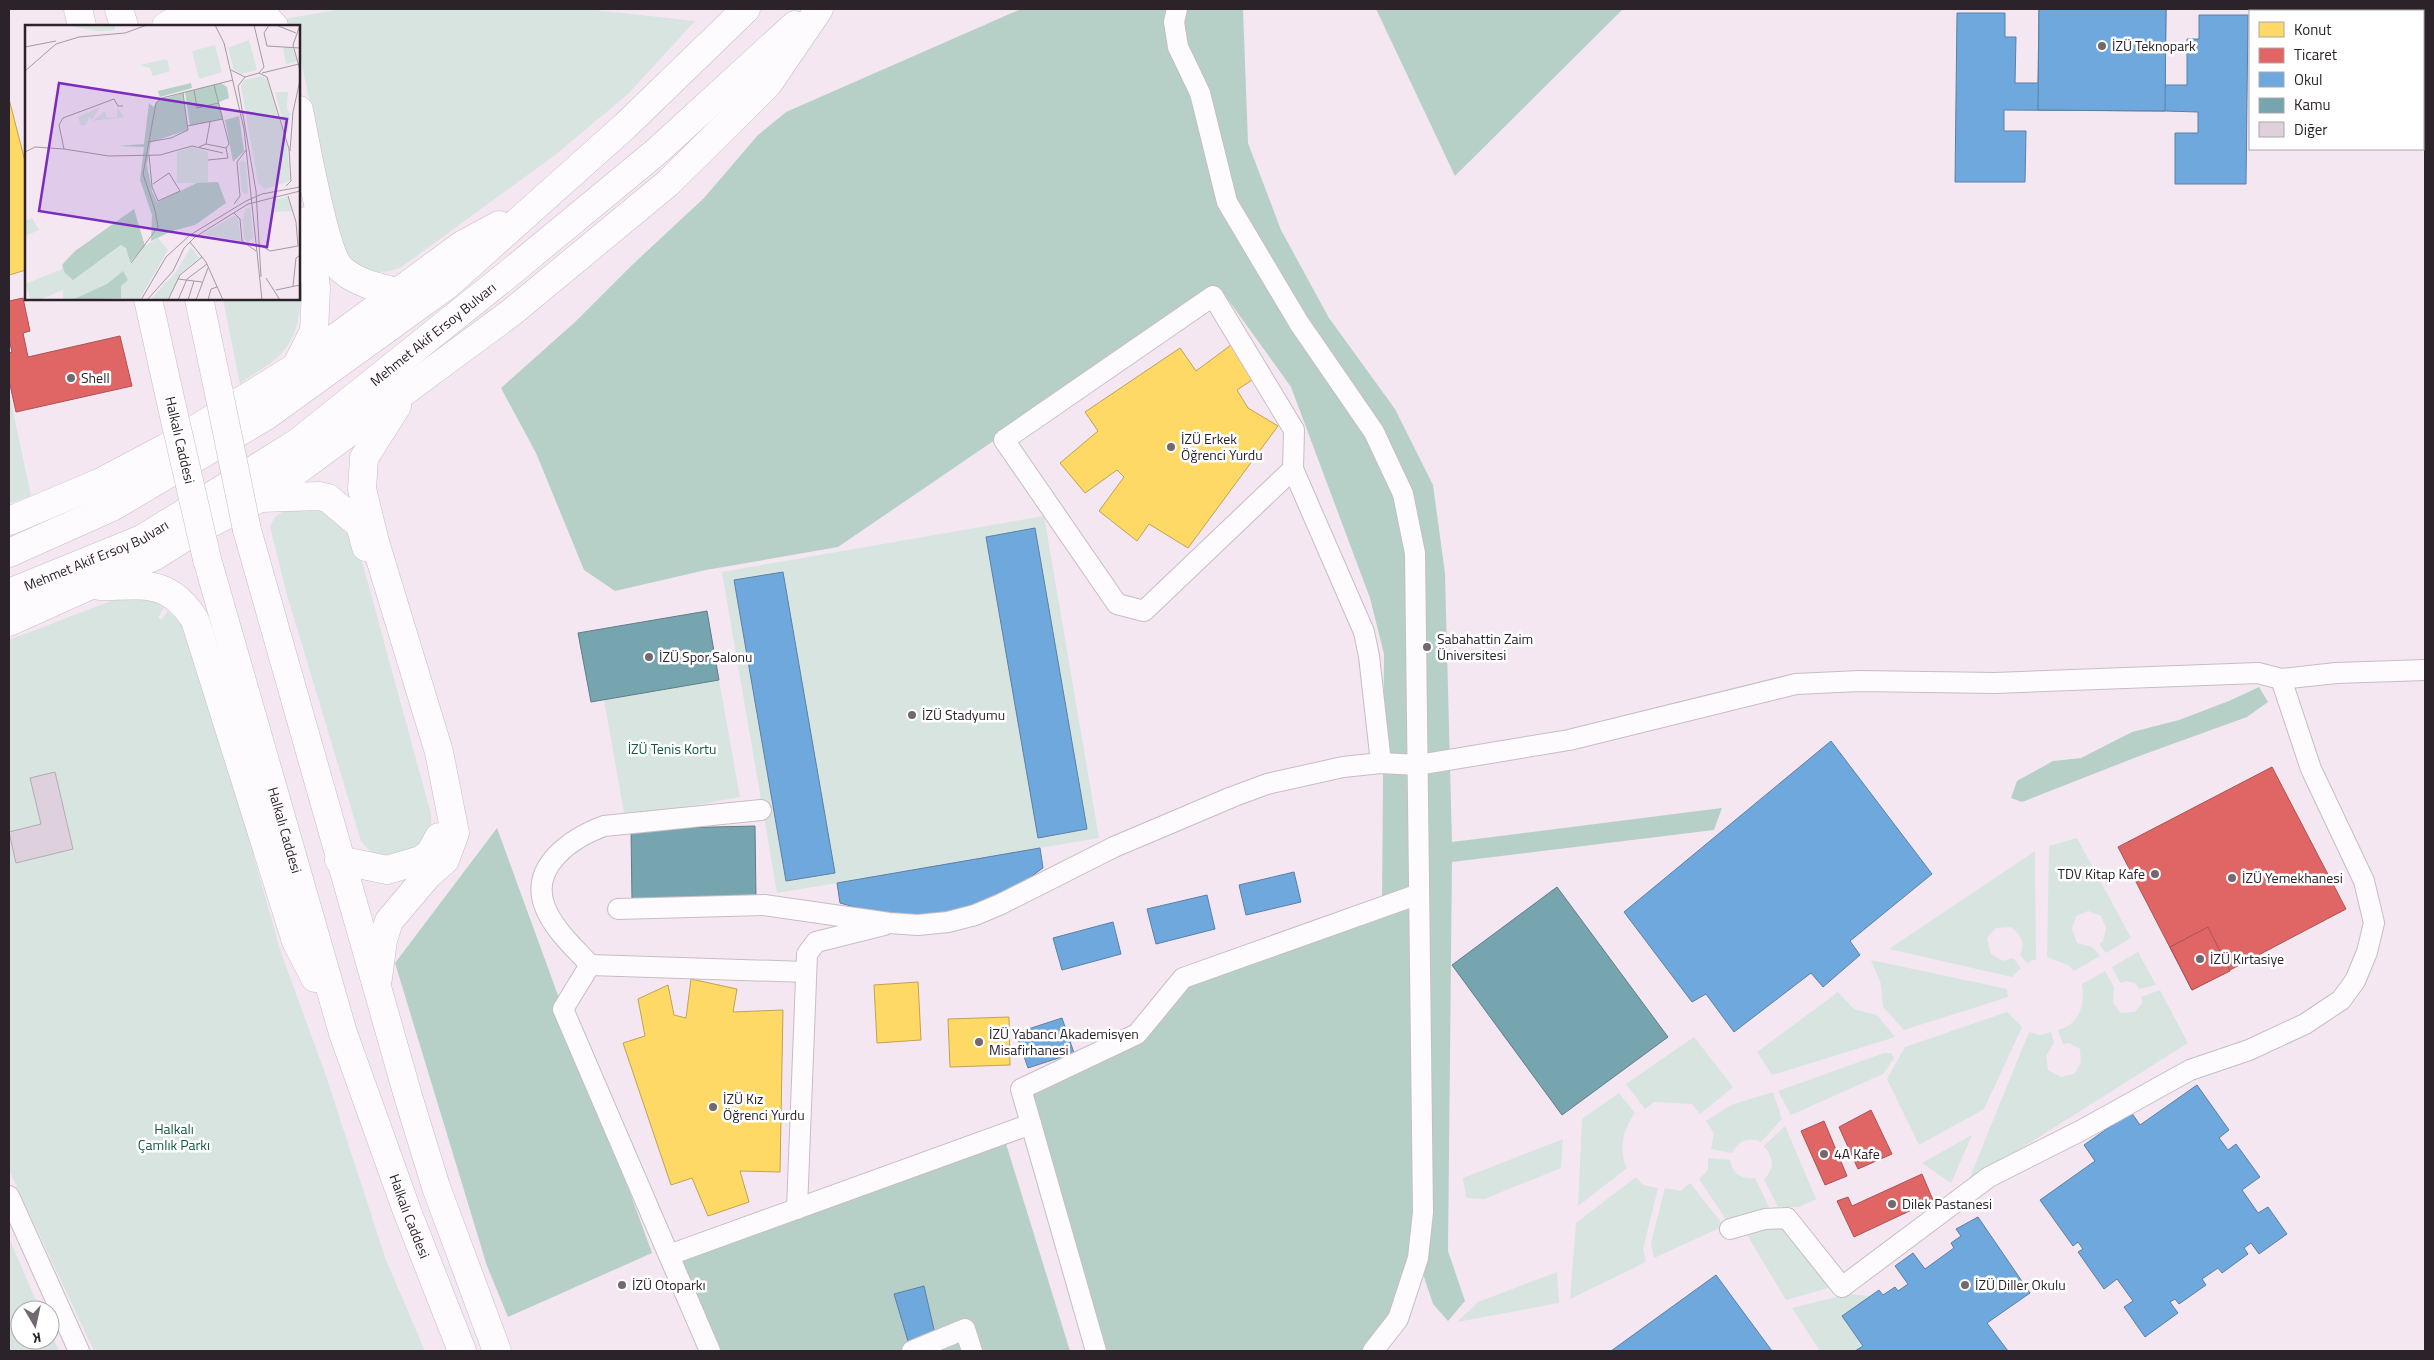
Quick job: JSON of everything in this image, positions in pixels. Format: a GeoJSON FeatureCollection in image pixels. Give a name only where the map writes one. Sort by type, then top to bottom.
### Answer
{"type":"FeatureCollection","features":[{"type":"Feature","properties":{"kind":"main road"},"geometry":{"type":"LineString","coordinates":[[119,9],[124,25]]}},
{"type":"Feature","properties":{"kind":"main road"},"geometry":{"type":"LineString","coordinates":[[258,9],[273,25]]}},
{"type":"Feature","properties":{"kind":"main road"},"geometry":{"type":"LineString","coordinates":[[9,553],[112,507],[266,416],[446,286],[625,126],[746,9]]}},
{"type":"Feature","properties":{"kind":"main road","name":"Mehmet Akif Ersoy Bulvarı"},"geometry":{"type":"LineString","coordinates":[[9,593],[142,539],[296,443],[507,275],[656,152],[813,9]]}},
{"type":"Feature","properties":{"kind":"main road"},"geometry":{"type":"LineString","coordinates":[[9,622],[155,556],[193,532],[260,498],[512,312],[668,183],[768,84],[819,9]]}},
{"type":"Feature","properties":{"kind":"main road"},"geometry":{"type":"LineString","coordinates":[[168,25],[194,10],[221,11],[246,25]]}},
{"type":"Feature","properties":{"kind":"main road"},"geometry":{"type":"LineString","coordinates":[[300,115],[328,244],[340,268],[364,284],[397,292]]}},
{"type":"Feature","properties":{"kind":"main road"},"geometry":{"type":"LineString","coordinates":[[296,367],[314,331],[316,289],[312,248],[300,197]]}},
{"type":"Feature","properties":{"kind":"main road"},"geometry":{"type":"LineString","coordinates":[[9,520],[98,483],[166,447],[296,367],[462,245],[540,202]]}},
{"type":"Feature","properties":{"kind":"main road","name":"Halkalı Caddesi"},"geometry":{"type":"LineString","coordinates":[[148,300],[207,559],[343,1033],[407,1211],[462,1351]]}},
{"type":"Feature","properties":{"kind":"main road"},"geometry":{"type":"LineString","coordinates":[[199,300],[247,530],[340,860],[436,1187],[497,1351]]}},
{"type":"Feature","properties":{"kind":"main road"},"geometry":{"type":"LineString","coordinates":[[377,987],[383,940],[389,921],[428,875],[445,860],[456,833],[439,752],[374,542],[362,489],[364,458],[378,434],[412,387]]}},
{"type":"Feature","properties":{"kind":"main road"},"geometry":{"type":"LineString","coordinates":[[260,498],[319,496],[328,498],[360,525],[434,778],[441,823],[440,835],[430,853],[422,860],[387,870],[340,860]]}},
{"type":"Feature","properties":{"kind":"main road"},"geometry":{"type":"LineString","coordinates":[[92,586],[155,586],[167,590],[188,609],[195,620],[296,942],[343,1033]]}},
{"type":"Feature","properties":{"kind":"street"},"geometry":{"type":"LineString","coordinates":[[1177,9],[1174,22],[1178,47],[1200,93],[1227,202],[1299,323],[1374,432],[1403,494],[1415,553],[1423,1212],[1418,1258],[1398,1319],[1372,1351]]}},
{"type":"Feature","properties":{"kind":"street"},"geometry":{"type":"LineString","coordinates":[[1293,469],[1144,611],[1117,604],[1004,440],[1213,296],[1294,430],[1293,469],[1364,632],[1369,656],[1381,763]]}},
{"type":"Feature","properties":{"kind":"street"},"geometry":{"type":"LineString","coordinates":[[618,909],[764,905],[889,923],[918,925],[941,923],[976,915],[1114,846],[1232,797],[1303,775],[1343,767],[1381,763],[1418,765],[1569,740],[1796,684],[1860,681],[1995,683],[2258,674],[2281,679],[2336,673],[2425,670]]}},
{"type":"Feature","properties":{"kind":"street"},"geometry":{"type":"LineString","coordinates":[[1730,1229],[1765,1219],[1788,1218],[1842,1287],[1988,1177],[2082,1130],[2190,1070],[2257,1046],[2305,1024],[2341,1000],[2356,981],[2367,952],[2374,923],[2364,882],[2311,769],[2281,679]]}},
{"type":"Feature","properties":{"kind":"street"},"geometry":{"type":"LineString","coordinates":[[761,810],[604,826],[586,833],[555,856],[546,871],[542,888],[544,906],[562,935],[590,965],[806,972]]}},
{"type":"Feature","properties":{"kind":"street"},"geometry":{"type":"LineString","coordinates":[[1096,1351],[1021,1089],[1137,1034],[1183,978],[1419,894]]}},
{"type":"Feature","properties":{"kind":"street"},"geometry":{"type":"LineString","coordinates":[[797,1209],[807,954],[816,942],[889,923]]}},
{"type":"Feature","properties":{"kind":"street"},"geometry":{"type":"LineString","coordinates":[[590,965],[563,1008],[710,1351]]}},
{"type":"Feature","properties":{"kind":"street"},"geometry":{"type":"LineString","coordinates":[[669,1255],[1031,1124]]}},
{"type":"Feature","properties":{"kind":"street"},"geometry":{"type":"LineString","coordinates":[[9,1196],[79,1351]]}},
{"type":"Feature","properties":{"kind":"street"},"geometry":{"type":"LineString","coordinates":[[912,1351],[965,1329],[972,1351]]}},
{"type":"Feature","properties":{"kind":"green space"},"geometry":{"type":"Polygon","coordinates":[[[342,9],[595,10],[695,21],[628,94],[555,155],[400,268],[380,272],[357,266],[340,243],[300,57],[300,25],[287,25],[284,19],[342,9]]]}},
{"type":"Feature","properties":{"kind":"green space"},"geometry":{"type":"Polygon","coordinates":[[[1021,9],[1243,9],[1248,143],[1281,230],[1329,318],[1395,409],[1433,485],[1445,573],[1452,842],[1722,808],[1714,830],[1452,862],[1448,1251],[1465,1301],[1448,1321],[1433,1304],[1418,1259],[1373,1351],[1096,1351],[1021,1089],[1137,1034],[1183,978],[1382,905],[1384,654],[1370,598],[1291,387],[1219,287],[838,547],[706,570],[615,591],[584,570],[536,453],[501,388],[575,322],[631,266],[704,198],[758,135],[786,112],[1021,9]]]}},
{"type":"Feature","properties":{"kind":"green space"},"geometry":{"type":"Polygon","coordinates":[[[1376,9],[1623,9],[1455,176],[1376,9]]]}},
{"type":"Feature","properties":{"kind":"green space"},"geometry":{"type":"Polygon","coordinates":[[[223,300],[300,300],[294,334],[281,354],[240,384],[223,300]]]}},
{"type":"Feature","properties":{"kind":"green space"},"geometry":{"type":"Polygon","coordinates":[[[9,392],[31,496],[9,504],[9,392]]]}},
{"type":"Feature","properties":{"kind":"green space"},"geometry":{"type":"Polygon","coordinates":[[[289,507],[325,507],[354,532],[431,814],[431,831],[417,851],[393,856],[380,856],[361,841],[287,595],[270,526],[275,517],[289,507]]]}},
{"type":"Feature","properties":{"kind":"green space","name":"İZÜ Stadyumu"},"geometry":{"type":"Polygon","coordinates":[[[1044,516],[1099,838],[1040,848],[1043,868],[1021,884],[865,910],[840,903],[837,883],[777,893],[722,572],[1044,516]]]}},
{"type":"Feature","properties":{"kind":"green space","name":"Halkalı Çamlık Parkı"},"geometry":{"type":"Polygon","coordinates":[[[142,595],[164,607],[158,618],[162,619],[168,611],[182,625],[195,648],[281,953],[325,1073],[386,1260],[425,1351],[94,1351],[9,1170],[9,640],[119,598],[142,595]]]}},
{"type":"Feature","properties":{"kind":"green space","name":"İZÜ Tenis Kortu"},"geometry":{"type":"Polygon","coordinates":[[[719,680],[740,797],[625,818],[604,700],[719,680]]]}},
{"type":"Feature","properties":{"kind":"green space"},"geometry":{"type":"Polygon","coordinates":[[[2259,687],[2268,702],[2247,717],[2142,755],[2022,802],[2011,798],[2017,781],[2053,761],[2081,758],[2132,732],[2179,720],[2229,701],[2259,687]]]}},
{"type":"Feature","properties":{"kind":"green space"},"geometry":{"type":"Polygon","coordinates":[[[497,828],[652,1253],[508,1317],[487,1266],[395,963],[497,828]]]}},
{"type":"Feature","properties":{"kind":"green space"},"geometry":{"type":"Polygon","coordinates":[[[2077,838],[2131,938],[2106,953],[2099,944],[2103,941],[2106,928],[2101,916],[2088,911],[2076,916],[2072,929],[2077,943],[2092,947],[2100,956],[2074,971],[2068,965],[2047,957],[2049,846],[2077,838]]]}},
{"type":"Feature","properties":{"kind":"green space"},"geometry":{"type":"Polygon","coordinates":[[[2035,851],[2036,959],[2027,963],[2020,955],[2023,947],[2021,939],[2011,927],[1996,928],[1987,938],[1991,954],[2003,961],[2013,958],[2021,968],[2012,977],[1889,949],[2035,851]]]}},
{"type":"Feature","properties":{"kind":"green space"},"geometry":{"type":"Polygon","coordinates":[[[2138,952],[2156,985],[2139,989],[2135,983],[2126,981],[2120,983],[2112,967],[2138,952]]]}},
{"type":"Feature","properties":{"kind":"green space"},"geometry":{"type":"Polygon","coordinates":[[[1871,960],[2007,989],[2008,997],[1904,1030],[1883,1007],[1881,984],[1871,960]]]}},
{"type":"Feature","properties":{"kind":"green space"},"geometry":{"type":"Polygon","coordinates":[[[2105,971],[2114,987],[2113,1003],[2121,1013],[2135,1012],[2143,1002],[2141,997],[2160,990],[2188,1043],[1968,1182],[2029,1032],[2040,1035],[2051,1032],[2054,1043],[2046,1056],[2048,1070],[2061,1077],[2074,1074],[2081,1063],[2080,1049],[2069,1043],[2063,1044],[2058,1030],[2071,1023],[2079,1013],[2083,999],[2082,984],[2105,971]]]}},
{"type":"Feature","properties":{"kind":"green space"},"geometry":{"type":"Polygon","coordinates":[[[1838,992],[1854,1009],[1877,1015],[1895,1037],[1772,1075],[1757,1052],[1838,992]]]}},
{"type":"Feature","properties":{"kind":"green space"},"geometry":{"type":"Polygon","coordinates":[[[2007,1012],[2022,1027],[1984,1109],[1919,1145],[1887,1079],[1905,1047],[2007,1012]]]}},
{"type":"Feature","properties":{"kind":"green space"},"geometry":{"type":"Polygon","coordinates":[[[1694,1037],[1733,1087],[1700,1114],[1692,1104],[1654,1102],[1645,1109],[1626,1084],[1694,1037]]]}},
{"type":"Feature","properties":{"kind":"green space"},"geometry":{"type":"Polygon","coordinates":[[[1884,1053],[1891,1053],[1894,1058],[1883,1074],[1791,1115],[1778,1091],[1884,1053]]]}},
{"type":"Feature","properties":{"kind":"green space"},"geometry":{"type":"Polygon","coordinates":[[[1773,1092],[1782,1119],[1761,1142],[1757,1140],[1744,1141],[1737,1145],[1732,1153],[1711,1149],[1714,1133],[1706,1121],[1731,1105],[1773,1092]]]}},
{"type":"Feature","properties":{"kind":"green space"},"geometry":{"type":"Polygon","coordinates":[[[1619,1093],[1635,1113],[1627,1126],[1623,1140],[1624,1161],[1627,1168],[1578,1206],[1582,1119],[1619,1093]]]}},
{"type":"Feature","properties":{"kind":"green space"},"geometry":{"type":"Polygon","coordinates":[[[1785,1126],[1816,1199],[1799,1207],[1778,1207],[1764,1179],[1772,1167],[1772,1162],[1764,1146],[1785,1126]]]}},
{"type":"Feature","properties":{"kind":"green space"},"geometry":{"type":"Polygon","coordinates":[[[1003,1134],[1070,1351],[710,1351],[669,1255],[1003,1134]]]}},
{"type":"Feature","properties":{"kind":"green space"},"geometry":{"type":"Polygon","coordinates":[[[1972,1135],[1951,1183],[1922,1163],[1972,1135]]]}},
{"type":"Feature","properties":{"kind":"green space"},"geometry":{"type":"Polygon","coordinates":[[[1563,1139],[1561,1168],[1484,1199],[1466,1198],[1463,1178],[1563,1139]]]}},
{"type":"Feature","properties":{"kind":"green space"},"geometry":{"type":"Polygon","coordinates":[[[1708,1158],[1730,1160],[1733,1169],[1738,1175],[1746,1178],[1755,1178],[1769,1207],[1729,1224],[1699,1179],[1708,1170],[1708,1158]]]}},
{"type":"Feature","properties":{"kind":"green space"},"geometry":{"type":"Polygon","coordinates":[[[1636,1177],[1643,1185],[1658,1188],[1643,1249],[1646,1262],[1570,1299],[1576,1223],[1636,1177]]]}},
{"type":"Feature","properties":{"kind":"green space"},"geometry":{"type":"Polygon","coordinates":[[[1690,1183],[1724,1226],[1654,1258],[1651,1243],[1665,1188],[1681,1191],[1690,1183]]]}},
{"type":"Feature","properties":{"kind":"green space"},"geometry":{"type":"Polygon","coordinates":[[[1783,1221],[1835,1286],[1786,1300],[1747,1235],[1783,1221]]]}},
{"type":"Feature","properties":{"kind":"green space"},"geometry":{"type":"Polygon","coordinates":[[[9,1238],[36,1300],[10,1300],[10,1350],[59,1351],[9,1351],[9,1238]]]}},
{"type":"Feature","properties":{"kind":"green space"},"geometry":{"type":"Polygon","coordinates":[[[1557,1272],[1559,1303],[1457,1322],[1478,1302],[1557,1272]]]}},
{"type":"Feature","properties":{"kind":"green space"},"geometry":{"type":"Polygon","coordinates":[[[1848,1294],[1870,1296],[1842,1316],[1863,1346],[1855,1351],[1820,1351],[1792,1308],[1848,1294]]]}},
{"type":"Feature","properties":{"kind":"building: Konut"},"geometry":{"type":"Polygon","coordinates":[[[9,99],[25,161],[25,270],[9,275],[9,99]]]}},
{"type":"Feature","properties":{"kind":"building: Konut","name":"İZÜ Erkek Öğrenci Yurdu"},"geometry":{"type":"Polygon","coordinates":[[[1235,342],[1258,376],[1237,390],[1248,408],[1278,426],[1188,548],[1149,524],[1137,541],[1099,511],[1124,477],[1117,470],[1085,493],[1060,463],[1098,431],[1085,412],[1180,348],[1196,371],[1235,342]]]}},
{"type":"Feature","properties":{"kind":"building: Konut","name":"İZÜ Kız Öğrenci Yurdu"},"geometry":{"type":"Polygon","coordinates":[[[691,979],[737,989],[733,1012],[783,1010],[780,1172],[740,1171],[749,1202],[708,1216],[692,1178],[671,1185],[623,1043],[645,1036],[638,999],[668,985],[674,1015],[686,1018],[691,979]]]}},
{"type":"Feature","properties":{"kind":"building: Konut"},"geometry":{"type":"Polygon","coordinates":[[[918,982],[921,1040],[877,1043],[874,985],[918,982]]]}},
{"type":"Feature","properties":{"kind":"building: Konut","name":"İZÜ Yabancı Akademisyen Misafirhanesi"},"geometry":{"type":"Polygon","coordinates":[[[1009,1017],[1010,1065],[950,1067],[948,1019],[1009,1017]]]}},
{"type":"Feature","properties":{"kind":"building: Ticaret"},"geometry":{"type":"Polygon","coordinates":[[[23,298],[30,331],[23,333],[28,357],[120,336],[132,386],[16,412],[9,380],[9,353],[12,352],[9,339],[9,301],[23,298]]]}},
{"type":"Feature","properties":{"kind":"building: Ticaret","name":"İZÜ Yemekhanesi"},"geometry":{"type":"Polygon","coordinates":[[[2272,767],[2346,909],[2192,990],[2118,847],[2272,767]]]}},
{"type":"Feature","properties":{"kind":"building: Ticaret","name":"İZÜ Kırtasiye"},"geometry":{"type":"Polygon","coordinates":[[[2208,927],[2230,971],[2192,990],[2170,947],[2208,927]]]}},
{"type":"Feature","properties":{"kind":"building: Ticaret"},"geometry":{"type":"Polygon","coordinates":[[[1871,1110],[1892,1154],[1858,1169],[1839,1127],[1871,1110]]]}},
{"type":"Feature","properties":{"kind":"building: Ticaret","name":"4A Kafe"},"geometry":{"type":"Polygon","coordinates":[[[1824,1121],[1847,1176],[1825,1185],[1801,1131],[1824,1121]]]}},
{"type":"Feature","properties":{"kind":"building: Ticaret","name":"Dilek Pastanesi"},"geometry":{"type":"Polygon","coordinates":[[[1922,1174],[1933,1200],[1854,1237],[1837,1201],[1848,1197],[1852,1206],[1922,1174]]]}},
{"type":"Feature","properties":{"kind":"building: Okul"},"geometry":{"type":"Polygon","coordinates":[[[2039,9],[2166,9],[2165,85],[2187,85],[2187,39],[2199,39],[2199,15],[2248,15],[2246,184],[2175,184],[2175,133],[2198,133],[2198,112],[2165,111],[2004,110],[2004,131],[2026,131],[2025,182],[1955,182],[1957,13],[2005,13],[2005,37],[2016,37],[2015,83],[2038,83],[2039,9]]]}},
{"type":"Feature","properties":{"kind":"building: Okul","name":"İZÜ Teknopark"},"geometry":{"type":"Polygon","coordinates":[[[2039,9],[2166,9],[2165,111],[2038,110],[2039,9]]]}},
{"type":"Feature","properties":{"kind":"building: Okul"},"geometry":{"type":"Polygon","coordinates":[[[1035,528],[1087,829],[1038,838],[986,537],[1035,528]]]}},
{"type":"Feature","properties":{"kind":"building: Okul"},"geometry":{"type":"Polygon","coordinates":[[[783,572],[835,873],[786,881],[734,580],[783,572]]]}},
{"type":"Feature","properties":{"kind":"building: Okul"},"geometry":{"type":"Polygon","coordinates":[[[1831,741],[1932,874],[1850,941],[1860,955],[1823,987],[1811,973],[1734,1032],[1706,994],[1692,1002],[1624,912],[1831,741]]]}},
{"type":"Feature","properties":{"kind":"building: Okul"},"geometry":{"type":"Polygon","coordinates":[[[1040,848],[1043,868],[1021,884],[973,908],[918,917],[865,910],[840,903],[837,883],[1040,848]]]}},
{"type":"Feature","properties":{"kind":"building: Okul"},"geometry":{"type":"Polygon","coordinates":[[[1294,872],[1301,902],[1246,915],[1239,885],[1294,872]]]}},
{"type":"Feature","properties":{"kind":"building: Okul"},"geometry":{"type":"Polygon","coordinates":[[[1207,895],[1215,929],[1156,944],[1147,909],[1207,895]]]}},
{"type":"Feature","properties":{"kind":"building: Okul"},"geometry":{"type":"Polygon","coordinates":[[[1113,922],[1121,954],[1062,970],[1053,938],[1113,922]]]}},
{"type":"Feature","properties":{"kind":"building: Okul"},"geometry":{"type":"Polygon","coordinates":[[[1062,1018],[1074,1053],[1028,1068],[1016,1033],[1062,1018]]]}},
{"type":"Feature","properties":{"kind":"building: Okul"},"geometry":{"type":"Polygon","coordinates":[[[2197,1085],[2229,1130],[2219,1138],[2228,1150],[2236,1144],[2260,1177],[2242,1190],[2258,1213],[2268,1207],[2287,1234],[2259,1254],[2251,1243],[2244,1248],[2248,1254],[2222,1273],[2218,1268],[2202,1279],[2206,1285],[2179,1304],[2175,1299],[2170,1302],[2178,1313],[2145,1337],[2124,1307],[2133,1301],[2117,1279],[2104,1289],[2078,1252],[2083,1249],[2078,1242],[2073,1246],[2040,1200],[2095,1161],[2084,1145],[2131,1112],[2140,1125],[2197,1085]]]}},
{"type":"Feature","properties":{"kind":"building: Okul","name":"İZÜ Diller Okulu"},"geometry":{"type":"Polygon","coordinates":[[[1978,1217],[2030,1293],[1987,1323],[2008,1351],[1855,1351],[1863,1346],[1842,1316],[1879,1290],[1883,1295],[1895,1287],[1898,1291],[1908,1284],[1895,1266],[1913,1253],[1925,1269],[1954,1248],[1951,1243],[1961,1236],[1956,1229],[1978,1217]]]}},
{"type":"Feature","properties":{"kind":"building: Okul"},"geometry":{"type":"Polygon","coordinates":[[[1716,1275],[1772,1351],[1611,1351],[1716,1275]]]}},
{"type":"Feature","properties":{"kind":"building: Okul"},"geometry":{"type":"Polygon","coordinates":[[[924,1286],[935,1334],[908,1341],[894,1294],[924,1286]]]}},
{"type":"Feature","properties":{"kind":"building: Kamu","name":"İZÜ Spor Salonu"},"geometry":{"type":"Polygon","coordinates":[[[707,611],[719,680],[591,702],[578,633],[707,611]]]}},
{"type":"Feature","properties":{"kind":"building: Kamu"},"geometry":{"type":"Polygon","coordinates":[[[755,826],[756,899],[632,901],[631,829],[755,826]]]}},
{"type":"Feature","properties":{"kind":"building: Kamu"},"geometry":{"type":"Polygon","coordinates":[[[1557,887],[1668,1037],[1562,1115],[1452,965],[1557,887]]]}},
{"type":"Feature","properties":{"kind":"building: Diğer"},"geometry":{"type":"Polygon","coordinates":[[[55,772],[73,849],[16,863],[9,832],[41,824],[30,778],[55,772]]]}},
{"type":"Feature","properties":{"kind":"place","name":"İZÜ Teknopark"},"geometry":{"type":"Point","coordinates":[2102,46]}},
{"type":"Feature","properties":{"kind":"place","name":"Shell"},"geometry":{"type":"Point","coordinates":[71,378]}},
{"type":"Feature","properties":{"kind":"place","name":"İZÜ Erkek Öğrenci Yurdu"},"geometry":{"type":"Point","coordinates":[1171,447]}},
{"type":"Feature","properties":{"kind":"place","name":"Sabahattin Zaim Üniversitesi"},"geometry":{"type":"Point","coordinates":[1427,647]}},
{"type":"Feature","properties":{"kind":"place","name":"İZÜ Spor Salonu"},"geometry":{"type":"Point","coordinates":[649,657]}},
{"type":"Feature","properties":{"kind":"place","name":"İZÜ Stadyumu"},"geometry":{"type":"Point","coordinates":[912,715]}},
{"type":"Feature","properties":{"kind":"place","name":"TDV Kitap Kafe"},"geometry":{"type":"Point","coordinates":[2155,874]}},
{"type":"Feature","properties":{"kind":"place","name":"İZÜ Yemekhanesi"},"geometry":{"type":"Point","coordinates":[2232,878]}},
{"type":"Feature","properties":{"kind":"place","name":"İZÜ Kırtasiye"},"geometry":{"type":"Point","coordinates":[2200,959]}},
{"type":"Feature","properties":{"kind":"place","name":"İZÜ Yabancı Akademisyen Misafirhanesi"},"geometry":{"type":"Point","coordinates":[979,1042]}},
{"type":"Feature","properties":{"kind":"place","name":"İZÜ Kız Öğrenci Yurdu"},"geometry":{"type":"Point","coordinates":[713,1107]}},
{"type":"Feature","properties":{"kind":"place","name":"4A Kafe"},"geometry":{"type":"Point","coordinates":[1824,1154]}},
{"type":"Feature","properties":{"kind":"place","name":"Dilek Pastanesi"},"geometry":{"type":"Point","coordinates":[1892,1204]}},
{"type":"Feature","properties":{"kind":"place","name":"İZÜ Otoparkı"},"geometry":{"type":"Point","coordinates":[622,1285]}},
{"type":"Feature","properties":{"kind":"place","name":"İZÜ Diller Okulu"},"geometry":{"type":"Point","coordinates":[1965,1285]}}]}
